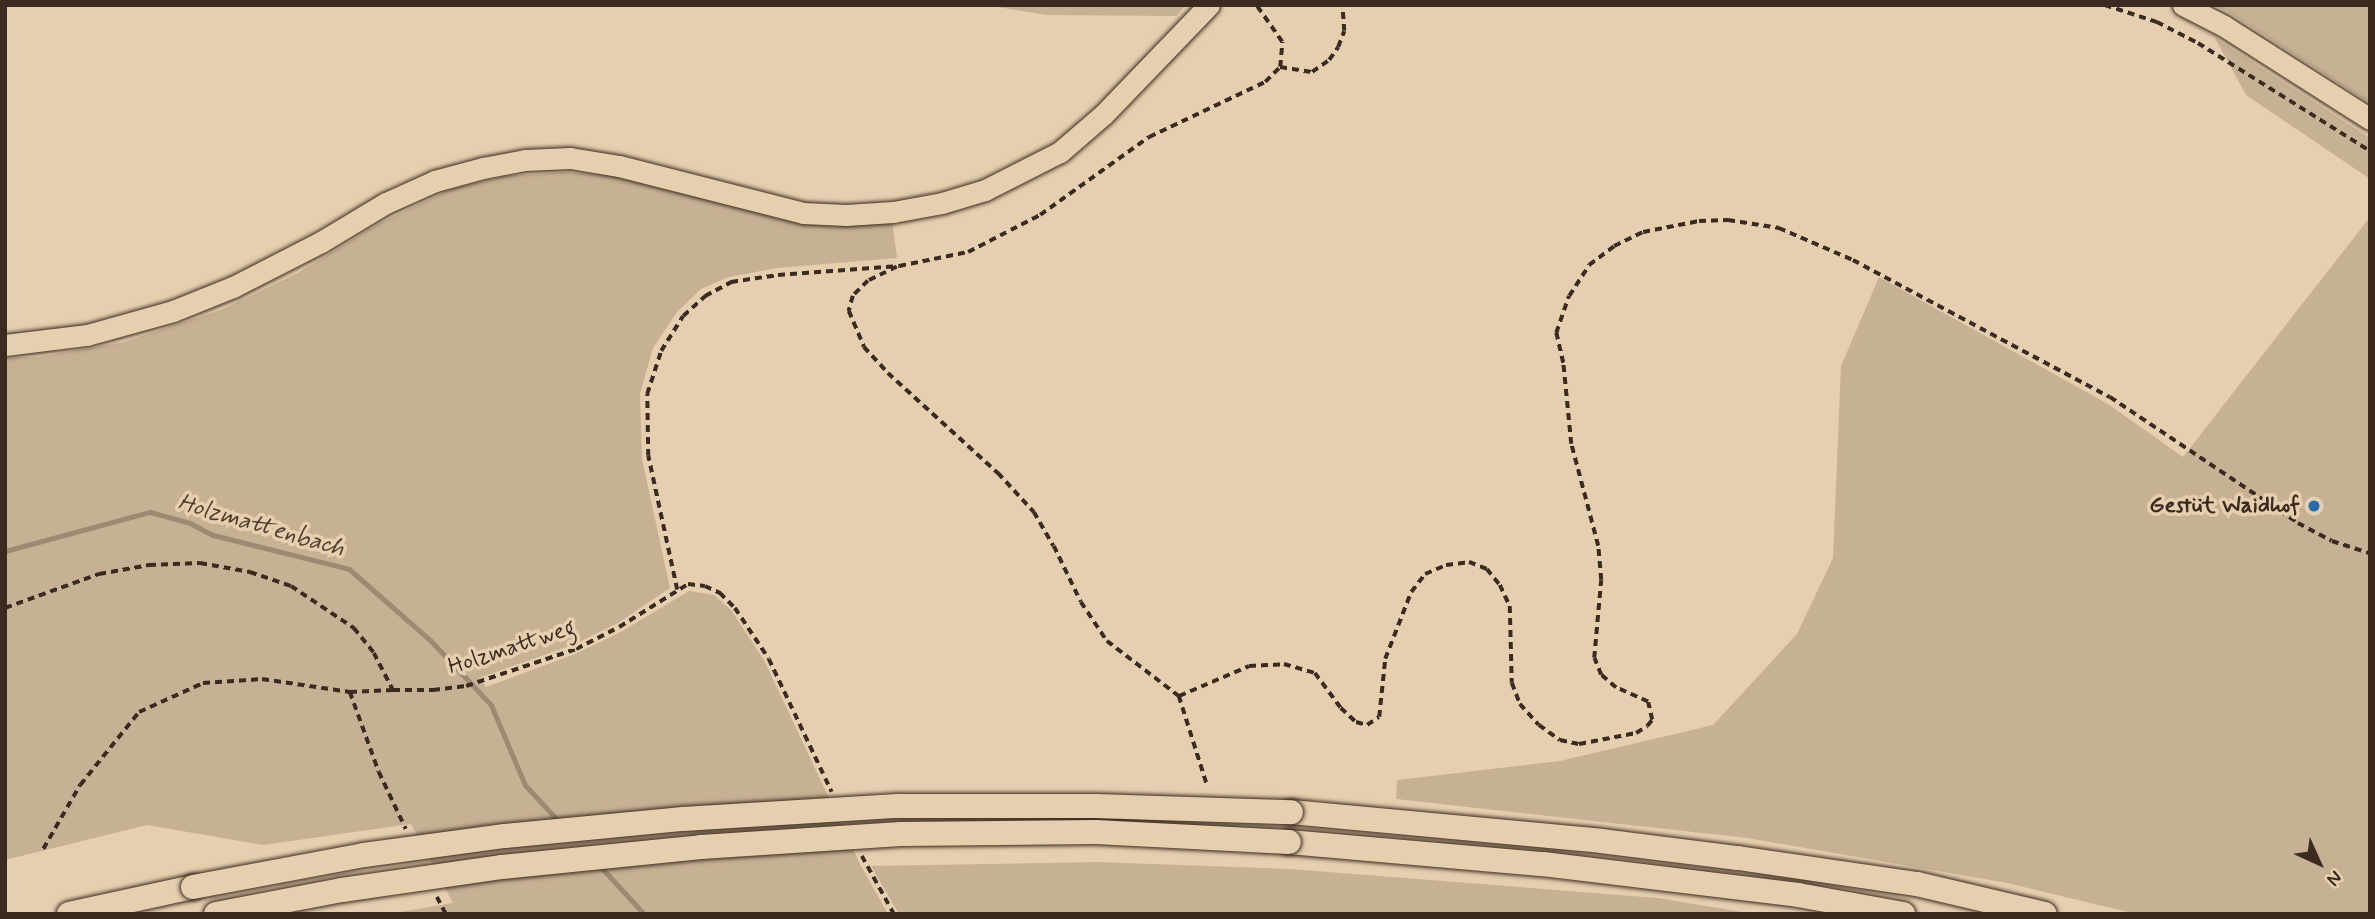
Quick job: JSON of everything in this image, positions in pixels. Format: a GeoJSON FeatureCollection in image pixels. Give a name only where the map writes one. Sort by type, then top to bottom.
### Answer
{"type":"FeatureCollection","features":[{"type":"Feature","properties":{"kind":"highway"},"geometry":{"type":"LineString","coordinates":[[69,914],[193,887],[365,855],[505,836],[683,819],[898,806],[1095,806],[1291,813],[1549,836],[1738,858],[1917,884],[2045,914]]}},
{"type":"Feature","properties":{"kind":"highway"},"geometry":{"type":"LineString","coordinates":[[216,914],[342,890],[502,867],[701,846],[901,834],[1096,832],[1289,842],[1543,864],[1798,895],[1903,914]]}},
{"type":"Feature","properties":{"kind":"main road"},"geometry":{"type":"LineString","coordinates":[[5,345],[87,335],[173,311],[233,287],[321,242],[386,203],[435,181],[525,160],[570,158],[620,166],[803,213],[881,213],[942,203],[985,190],[1060,152],[1104,114],[1209,5]]}},
{"type":"Feature","properties":{"kind":"main road"},"geometry":{"type":"LineString","coordinates":[[2183,5],[2224,26],[2370,119]]}},
{"type":"Feature","properties":{"kind":"path"},"geometry":{"type":"LineString","coordinates":[[677,590],[648,456],[647,394],[661,351],[683,316],[705,296],[731,282],[778,275],[899,266],[968,252],[1040,215],[1149,137],[1265,82],[1280,67],[1282,42],[1256,5]]}},
{"type":"Feature","properties":{"kind":"path"},"geometry":{"type":"LineString","coordinates":[[1280,67],[1312,72],[1329,60],[1344,31],[1342,5]]}},
{"type":"Feature","properties":{"kind":"path"},"geometry":{"type":"LineString","coordinates":[[2105,5],[2157,22],[2198,43],[2370,151]]}},
{"type":"Feature","properties":{"kind":"path"},"geometry":{"type":"LineString","coordinates":[[1179,696],[1249,666],[1284,664],[1315,673],[1341,708],[1356,722],[1367,725],[1379,717],[1385,659],[1412,592],[1425,574],[1446,565],[1469,562],[1487,569],[1500,585],[1510,606],[1512,683],[1520,704],[1539,725],[1560,740],[1579,744],[1636,733],[1647,726],[1653,720],[1648,702],[1616,688],[1601,675],[1594,658],[1601,580],[1598,546],[1571,444],[1563,363],[1556,332],[1569,296],[1589,265],[1614,246],[1643,232],[1674,224],[1728,220],[1756,223],[1779,228],[1853,260],[2110,397],[2298,523],[2332,541],[2370,553]]}},
{"type":"Feature","properties":{"kind":"path"},"geometry":{"type":"LineString","coordinates":[[899,266],[868,281],[853,296],[849,311],[864,347],[888,373],[998,473],[1034,512],[1081,602],[1107,641],[1179,696],[1207,785]]}},
{"type":"Feature","properties":{"kind":"path"},"geometry":{"type":"LineString","coordinates":[[5,608],[99,575],[149,565],[200,563],[250,572],[291,586],[354,628],[374,653],[393,690]]}},
{"type":"Feature","properties":{"kind":"path","name":"Holzmattweg"},"geometry":{"type":"LineString","coordinates":[[43,849],[80,785],[139,712],[203,683],[262,679],[350,692],[466,686],[576,649],[619,627],[688,584],[705,586],[720,593],[735,608],[769,659],[830,787]]}},
{"type":"Feature","properties":{"kind":"path"},"geometry":{"type":"LineString","coordinates":[[350,692],[379,772],[407,833]]}},
{"type":"Feature","properties":{"kind":"path"},"geometry":{"type":"LineString","coordinates":[[435,894],[446,914]]}},
{"type":"Feature","properties":{"kind":"shaded area"},"geometry":{"type":"Polygon","coordinates":[[[985,5],[1186,5],[1176,16],[1047,15],[985,5]]]}},
{"type":"Feature","properties":{"kind":"shaded area"},"geometry":{"type":"Polygon","coordinates":[[[2214,5],[2370,5],[2370,103],[2227,11],[2214,5]]]}},
{"type":"Feature","properties":{"kind":"shaded area"},"geometry":{"type":"Polygon","coordinates":[[[2215,38],[2370,138],[2370,179],[2246,95],[2215,38]]]}},
{"type":"Feature","properties":{"kind":"shaded area"},"geometry":{"type":"Polygon","coordinates":[[[565,172],[617,176],[892,220],[897,258],[777,268],[729,277],[701,289],[677,312],[653,348],[640,394],[642,459],[670,588],[618,623],[575,644],[479,678],[486,687],[575,654],[619,633],[689,591],[714,595],[731,610],[764,660],[861,866],[888,914],[388,914],[453,903],[411,824],[263,845],[147,825],[5,860],[5,358],[39,357],[124,342],[221,310],[298,273],[380,223],[451,189],[507,176],[565,172]]]}},
{"type":"Feature","properties":{"kind":"shaded area"},"geometry":{"type":"Polygon","coordinates":[[[2370,217],[2370,914],[2136,914],[2007,883],[1747,838],[1396,799],[1397,780],[1560,761],[1713,725],[1797,634],[1833,558],[1841,366],[1879,277],[2108,404],[2183,457],[2370,217]]]}},
{"type":"Feature","properties":{"kind":"shaded area"},"geometry":{"type":"Polygon","coordinates":[[[1097,862],[1291,869],[1658,898],[1754,914],[899,914],[871,866],[1097,862]]]}},
{"type":"Feature","properties":{"kind":"waterway","name":"Holzmattenbach"},"geometry":{"type":"LineString","coordinates":[[5,551],[150,512],[190,523],[213,535],[349,569],[431,641],[491,705],[525,785],[561,824]]}},
{"type":"Feature","properties":{"kind":"waterway","name":"Holzmattenbach"},"geometry":{"type":"LineString","coordinates":[[599,865],[644,914]]}},
{"type":"Feature","properties":{"kind":"place","name":"Gestüt Waidhof"},"geometry":{"type":"Point","coordinates":[2314,506]}}]}
